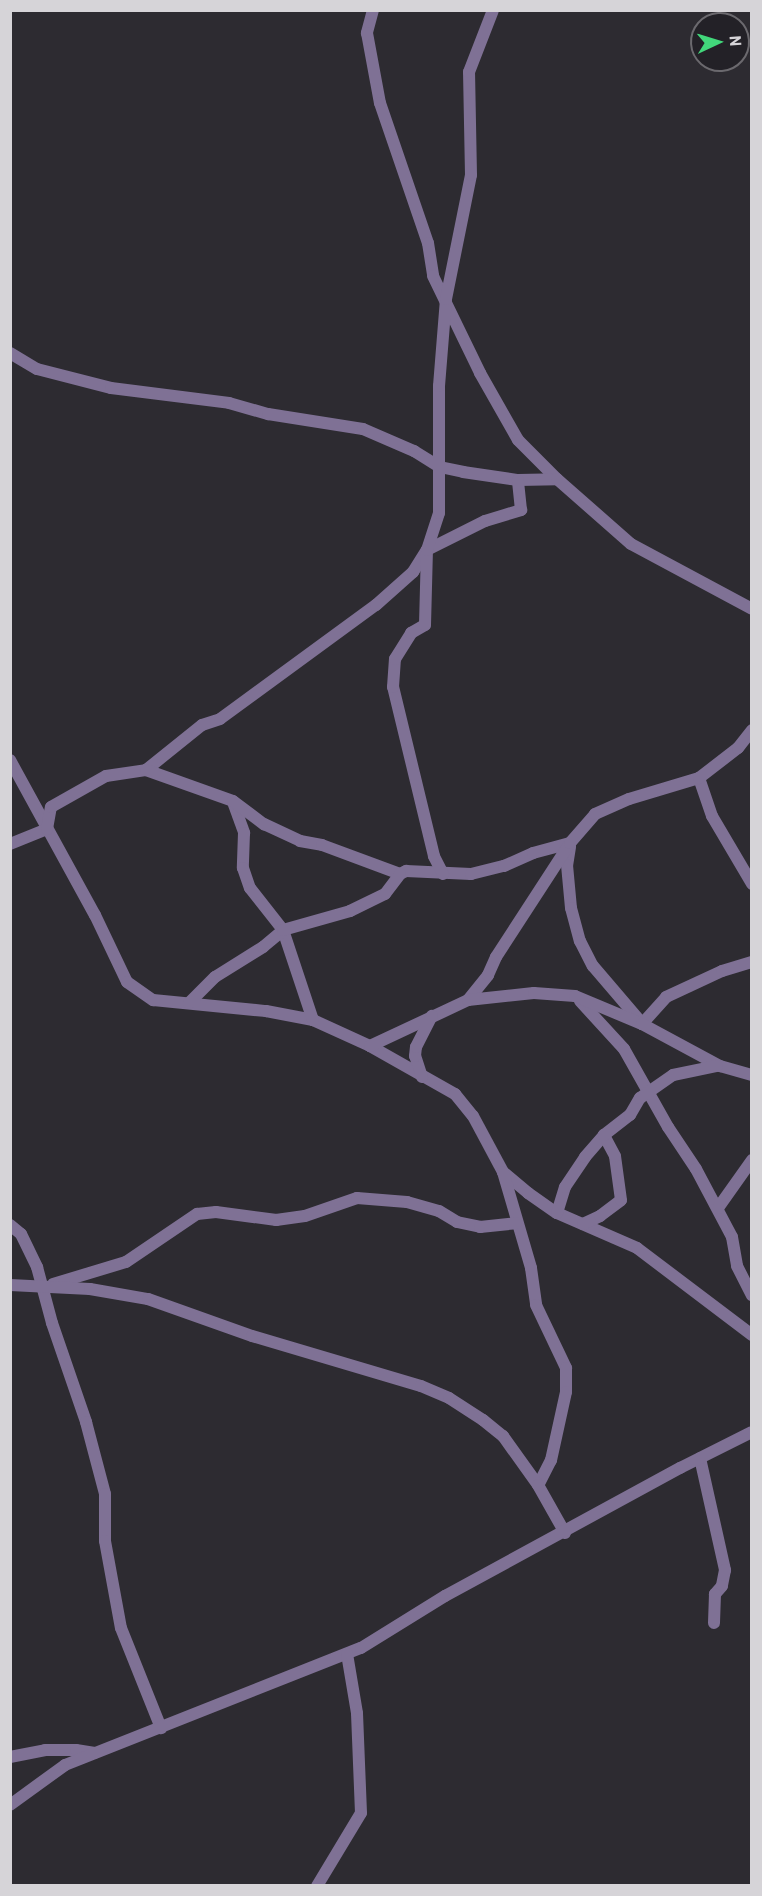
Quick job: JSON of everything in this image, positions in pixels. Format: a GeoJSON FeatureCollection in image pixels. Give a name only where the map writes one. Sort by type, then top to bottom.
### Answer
{"type":"FeatureCollection","features":[{"type":"Feature","properties":{"kind":"street"},"geometry":{"type":"LineString","coordinates":[[373,10],[367,33],[380,103],[428,243],[433,276],[480,373],[518,440],[556,479],[631,544],[752,609]]}},
{"type":"Feature","properties":{"kind":"street"},"geometry":{"type":"LineString","coordinates":[[442,874],[434,856],[393,687],[395,659],[411,633],[425,625],[428,550],[439,513],[439,386],[446,299],[471,175],[469,72],[493,10]]}},
{"type":"Feature","properties":{"kind":"street"},"geometry":{"type":"LineString","coordinates":[[10,353],[37,369],[111,388],[229,403],[268,414],[363,429],[414,451],[440,467],[518,480],[556,479]]}},
{"type":"Feature","properties":{"kind":"street"},"geometry":{"type":"LineString","coordinates":[[146,770],[202,725],[220,719],[376,605],[413,572],[428,550],[476,525],[520,510],[518,480]]}},
{"type":"Feature","properties":{"kind":"street"},"geometry":{"type":"LineString","coordinates":[[468,1000],[488,975],[496,957],[570,843],[595,814],[612,805],[699,778],[738,748],[752,730]]}},
{"type":"Feature","properties":{"kind":"street"},"geometry":{"type":"LineString","coordinates":[[10,760],[95,915],[127,982],[153,1000],[266,1011],[313,1020],[370,1046],[455,1094],[467,1109],[503,1172],[531,1268],[536,1305],[566,1368],[566,1392],[551,1460],[538,1485]]}},
{"type":"Feature","properties":{"kind":"street"},"geometry":{"type":"LineString","coordinates":[[47,829],[51,807],[106,776],[146,770],[232,801],[264,824],[300,841],[322,845],[400,874]]}},
{"type":"Feature","properties":{"kind":"street"},"geometry":{"type":"LineString","coordinates":[[699,778],[712,816],[752,884]]}},
{"type":"Feature","properties":{"kind":"street"},"geometry":{"type":"LineString","coordinates":[[232,801],[244,833],[243,868],[250,888],[283,930],[313,1020]]}},
{"type":"Feature","properties":{"kind":"street"},"geometry":{"type":"LineString","coordinates":[[10,844],[47,829]]}},
{"type":"Feature","properties":{"kind":"street"},"geometry":{"type":"LineString","coordinates":[[189,1003],[215,977],[263,947],[283,930],[350,911],[384,894],[400,874],[406,871],[471,874],[504,866],[533,853],[570,843]]}},
{"type":"Feature","properties":{"kind":"street"},"geometry":{"type":"LineString","coordinates":[[570,843],[567,865],[571,908],[580,941],[593,966],[642,1024]]}},
{"type":"Feature","properties":{"kind":"street"},"geometry":{"type":"LineString","coordinates":[[642,1024],[666,997],[722,970],[752,962]]}},
{"type":"Feature","properties":{"kind":"street"},"geometry":{"type":"LineString","coordinates":[[370,1046],[468,1000],[534,993],[575,996],[642,1024],[720,1066],[752,1075]]}},
{"type":"Feature","properties":{"kind":"street"},"geometry":{"type":"LineString","coordinates":[[575,996],[624,1049],[718,1208],[732,1237],[737,1266],[752,1295]]}},
{"type":"Feature","properties":{"kind":"street"},"geometry":{"type":"LineString","coordinates":[[422,1077],[415,1056],[432,1016]]}},
{"type":"Feature","properties":{"kind":"street"},"geometry":{"type":"LineString","coordinates":[[557,1213],[565,1187],[585,1157],[604,1135],[630,1115],[640,1098],[673,1075],[704,1067],[720,1066]]}},
{"type":"Feature","properties":{"kind":"street"},"geometry":{"type":"LineString","coordinates":[[583,1224],[600,1216],[621,1200],[615,1156],[604,1135]]}},
{"type":"Feature","properties":{"kind":"street"},"geometry":{"type":"LineString","coordinates":[[718,1208],[752,1160]]}},
{"type":"Feature","properties":{"kind":"street"},"geometry":{"type":"LineString","coordinates":[[503,1172],[557,1213],[637,1248],[752,1335]]}},
{"type":"Feature","properties":{"kind":"street"},"geometry":{"type":"LineString","coordinates":[[44,1287],[126,1262],[197,1214],[216,1212],[276,1220],[305,1216],[357,1198],[407,1202],[439,1212],[457,1222],[480,1227],[516,1223]]}},
{"type":"Feature","properties":{"kind":"street"},"geometry":{"type":"LineString","coordinates":[[10,1225],[21,1234],[44,1287],[52,1323],[86,1422],[105,1494],[105,1541],[121,1628],[161,1728]]}},
{"type":"Feature","properties":{"kind":"street"},"geometry":{"type":"LineString","coordinates":[[10,1285],[90,1288],[148,1299],[252,1336],[421,1386],[458,1404],[503,1436],[538,1485],[565,1533]]}},
{"type":"Feature","properties":{"kind":"street"},"geometry":{"type":"LineString","coordinates":[[10,1805],[65,1766],[288,1675],[361,1648],[445,1596],[752,1432]]}},
{"type":"Feature","properties":{"kind":"street"},"geometry":{"type":"LineString","coordinates":[[700,1458],[725,1570],[722,1586],[715,1594],[714,1623]]}},
{"type":"Feature","properties":{"kind":"street"},"geometry":{"type":"LineString","coordinates":[[317,1886],[361,1813],[356,1704],[347,1653]]}},
{"type":"Feature","properties":{"kind":"street"},"geometry":{"type":"LineString","coordinates":[[10,1757],[45,1750],[76,1750],[95,1753]]}}]}
